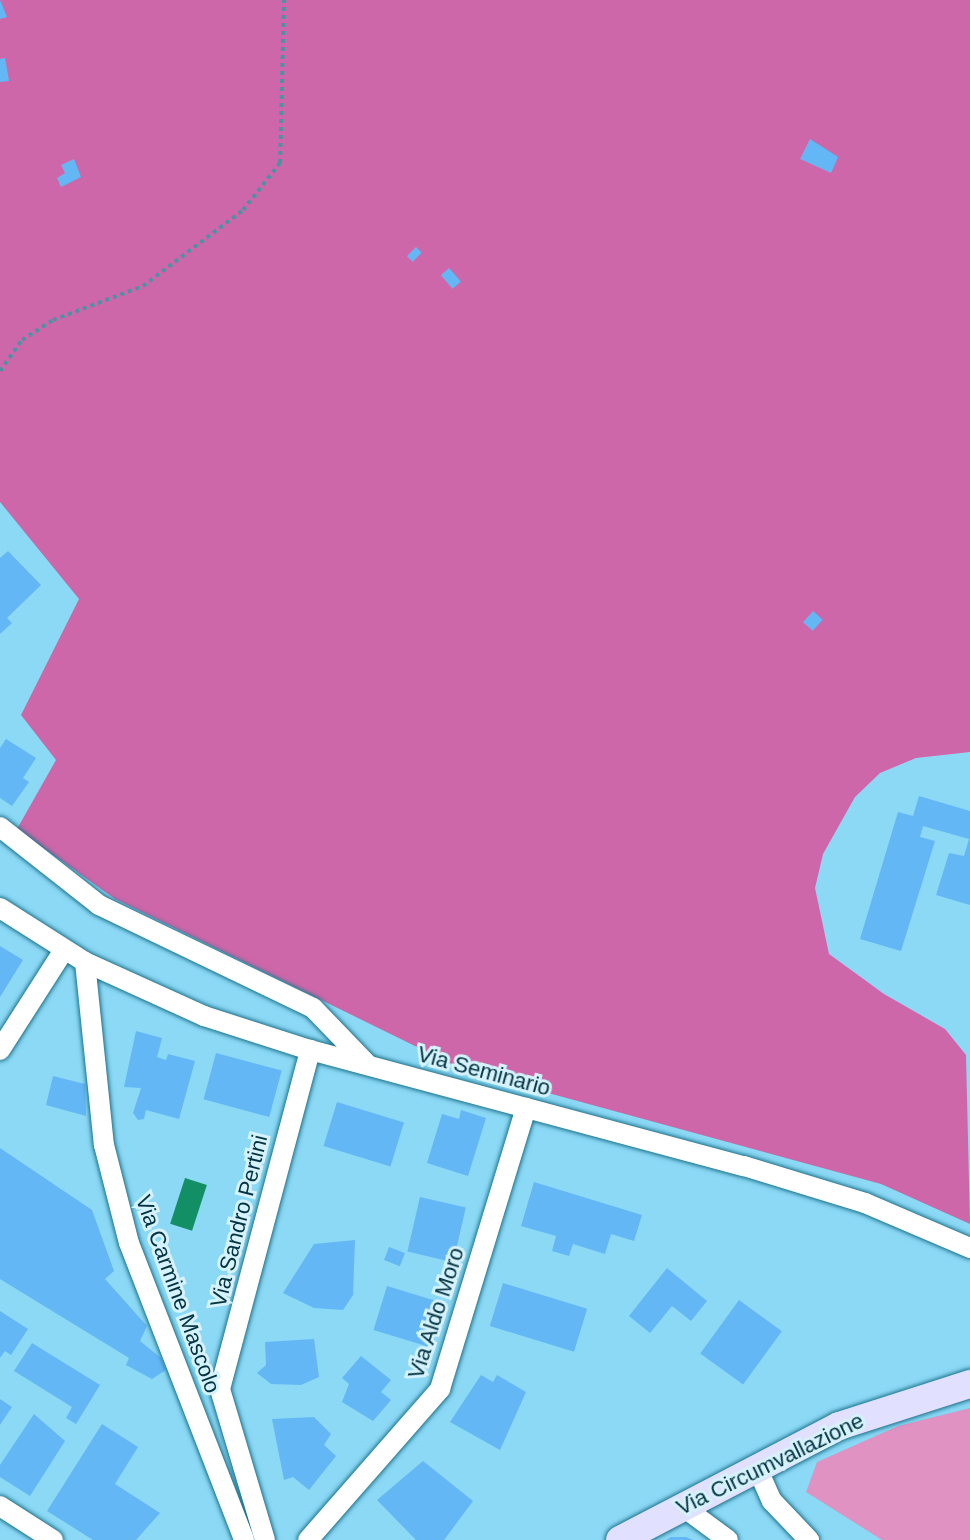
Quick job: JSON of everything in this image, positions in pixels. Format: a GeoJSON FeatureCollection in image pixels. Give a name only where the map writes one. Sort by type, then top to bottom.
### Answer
{"type":"FeatureCollection","features":[{"type":"Feature","properties":{"kind":"street"},"geometry":{"type":"LineString","coordinates":[[0,827],[99,905],[313,1008],[367,1064]]}},
{"type":"Feature","properties":{"kind":"street","name":"Via Seminario"},"geometry":{"type":"LineString","coordinates":[[0,908],[85,962],[204,1016],[310,1050],[865,1203],[970,1248]]}},
{"type":"Feature","properties":{"kind":"street"},"geometry":{"type":"LineString","coordinates":[[0,1050],[64,950]]}},
{"type":"Feature","properties":{"kind":"street","name":"Via Carmine Mascolo"},"geometry":{"type":"LineString","coordinates":[[85,962],[104,1145],[129,1243],[244,1540]]}},
{"type":"Feature","properties":{"kind":"street","name":"Via Sandro Pertini"},"geometry":{"type":"LineString","coordinates":[[265,1540],[220,1389],[310,1050]]}},
{"type":"Feature","properties":{"kind":"street","name":"Via Aldo Moro"},"geometry":{"type":"LineString","coordinates":[[308,1540],[440,1389],[526,1108]]}},
{"type":"Feature","properties":{"kind":"street","name":"Via Circumvallazione"},"geometry":{"type":"LineString","coordinates":[[620,1540],[839,1426],[970,1384]]}},
{"type":"Feature","properties":{"kind":"street"},"geometry":{"type":"LineString","coordinates":[[758,1470],[772,1501],[809,1540]]}},
{"type":"Feature","properties":{"kind":"street"},"geometry":{"type":"LineString","coordinates":[[0,1506],[53,1540]]}},
{"type":"Feature","properties":{"kind":"street"},"geometry":{"type":"LineString","coordinates":[[682,1506],[728,1540]]}},
{"type":"Feature","properties":{"kind":"path"},"geometry":{"type":"LineString","coordinates":[[0,371],[22,340],[53,320],[143,286],[243,210],[280,163],[284,0]]}},
{"type":"Feature","properties":{"kind":"shaded area"},"geometry":{"type":"Polygon","coordinates":[[[0,0],[970,0],[970,752],[916,758],[880,773],[855,797],[823,854],[815,888],[829,954],[884,994],[945,1029],[966,1055],[970,1224],[881,1184],[464,1070],[115,899],[17,829],[56,760],[21,715],[79,599],[0,502],[0,0]]]}},
{"type":"Feature","properties":{"kind":"shaded area"},"geometry":{"type":"Polygon","coordinates":[[[185,1178],[207,1185],[192,1231],[170,1224],[185,1178]]]}},
{"type":"Feature","properties":{"kind":"shaded area"},"geometry":{"type":"Polygon","coordinates":[[[970,1408],[970,1540],[882,1540],[806,1492],[817,1462],[898,1426],[970,1408]]]}},
{"type":"Feature","properties":{"kind":"building"},"geometry":{"type":"Polygon","coordinates":[[[0,0],[7,17],[0,19],[0,0]]]}},
{"type":"Feature","properties":{"kind":"building"},"geometry":{"type":"Polygon","coordinates":[[[5,58],[9,81],[0,82],[0,59],[5,58]]]}},
{"type":"Feature","properties":{"kind":"building"},"geometry":{"type":"Polygon","coordinates":[[[810,139],[838,157],[831,173],[800,159],[810,139]]]}},
{"type":"Feature","properties":{"kind":"building"},"geometry":{"type":"Polygon","coordinates":[[[74,159],[81,177],[61,187],[57,178],[65,173],[61,165],[74,159]]]}},
{"type":"Feature","properties":{"kind":"building"},"geometry":{"type":"Polygon","coordinates":[[[416,247],[422,253],[412,262],[407,256],[416,247]]]}},
{"type":"Feature","properties":{"kind":"building"},"geometry":{"type":"Polygon","coordinates":[[[449,268],[461,282],[453,289],[441,275],[449,268]]]}},
{"type":"Feature","properties":{"kind":"building"},"geometry":{"type":"Polygon","coordinates":[[[8,551],[41,585],[7,618],[12,623],[0,634],[0,558],[8,551]]]}},
{"type":"Feature","properties":{"kind":"building"},"geometry":{"type":"Polygon","coordinates":[[[813,611],[823,620],[813,631],[803,622],[813,611]]]}},
{"type":"Feature","properties":{"kind":"building"},"geometry":{"type":"Polygon","coordinates":[[[6,739],[36,758],[23,778],[29,782],[12,806],[0,798],[0,748],[6,739]]]}},
{"type":"Feature","properties":{"kind":"building"},"geometry":{"type":"Polygon","coordinates":[[[919,796],[970,811],[970,905],[936,895],[949,853],[964,856],[969,839],[923,826],[920,837],[935,841],[901,951],[860,939],[898,812],[913,816],[919,796]]]}},
{"type":"Feature","properties":{"kind":"building"},"geometry":{"type":"Polygon","coordinates":[[[0,946],[23,960],[0,997],[0,946]]]}},
{"type":"Feature","properties":{"kind":"building"},"geometry":{"type":"Polygon","coordinates":[[[136,1031],[162,1038],[157,1057],[166,1060],[168,1054],[195,1061],[179,1119],[146,1110],[144,1119],[138,1120],[133,1113],[141,1088],[124,1087],[136,1031]]]}},
{"type":"Feature","properties":{"kind":"building"},"geometry":{"type":"Polygon","coordinates":[[[216,1053],[282,1071],[269,1117],[204,1099],[216,1053]]]}},
{"type":"Feature","properties":{"kind":"building"},"geometry":{"type":"Polygon","coordinates":[[[53,1076],[85,1084],[86,1116],[46,1105],[53,1076]]]}},
{"type":"Feature","properties":{"kind":"building"},"geometry":{"type":"Polygon","coordinates":[[[337,1102],[404,1122],[390,1166],[324,1146],[337,1102]]]}},
{"type":"Feature","properties":{"kind":"building"},"geometry":{"type":"Polygon","coordinates":[[[461,1110],[486,1118],[468,1176],[427,1163],[442,1114],[459,1119],[461,1110]]]}},
{"type":"Feature","properties":{"kind":"building"},"geometry":{"type":"Polygon","coordinates":[[[0,1148],[92,1210],[114,1271],[105,1279],[147,1326],[140,1341],[161,1358],[166,1370],[152,1379],[126,1365],[129,1358],[0,1279],[0,1148]]]}},
{"type":"Feature","properties":{"kind":"building"},"geometry":{"type":"Polygon","coordinates":[[[534,1182],[642,1215],[634,1241],[611,1234],[605,1254],[573,1244],[569,1256],[552,1251],[556,1236],[521,1226],[534,1182]]]}},
{"type":"Feature","properties":{"kind":"building"},"geometry":{"type":"Polygon","coordinates":[[[420,1197],[466,1208],[453,1262],[407,1252],[420,1197]]]}},
{"type":"Feature","properties":{"kind":"building"},"geometry":{"type":"Polygon","coordinates":[[[355,1240],[353,1295],[343,1310],[314,1308],[283,1293],[314,1244],[355,1240]]]}},
{"type":"Feature","properties":{"kind":"building"},"geometry":{"type":"Polygon","coordinates":[[[389,1247],[405,1253],[400,1266],[384,1260],[389,1247]]]}},
{"type":"Feature","properties":{"kind":"building"},"geometry":{"type":"Polygon","coordinates":[[[667,1268],[707,1301],[691,1321],[672,1306],[650,1333],[629,1316],[667,1268]]]}},
{"type":"Feature","properties":{"kind":"building"},"geometry":{"type":"Polygon","coordinates":[[[503,1283],[587,1309],[574,1352],[490,1326],[503,1283]]]}},
{"type":"Feature","properties":{"kind":"building"},"geometry":{"type":"Polygon","coordinates":[[[387,1286],[445,1304],[432,1348],[374,1330],[387,1286]]]}},
{"type":"Feature","properties":{"kind":"building"},"geometry":{"type":"Polygon","coordinates":[[[739,1300],[782,1331],[743,1385],[700,1353],[739,1300]]]}},
{"type":"Feature","properties":{"kind":"building"},"geometry":{"type":"Polygon","coordinates":[[[0,1311],[28,1329],[11,1355],[5,1351],[0,1358],[0,1311]]]}},
{"type":"Feature","properties":{"kind":"building"},"geometry":{"type":"Polygon","coordinates":[[[314,1339],[319,1377],[301,1385],[271,1384],[257,1373],[266,1365],[265,1342],[314,1339]]]}},
{"type":"Feature","properties":{"kind":"building"},"geometry":{"type":"Polygon","coordinates":[[[32,1343],[100,1385],[76,1424],[66,1418],[72,1407],[14,1371],[32,1343]]]}},
{"type":"Feature","properties":{"kind":"building"},"geometry":{"type":"Polygon","coordinates":[[[361,1356],[391,1380],[381,1392],[391,1400],[373,1421],[342,1402],[349,1384],[342,1378],[361,1356]]]}},
{"type":"Feature","properties":{"kind":"building"},"geometry":{"type":"Polygon","coordinates":[[[481,1375],[493,1382],[497,1375],[526,1392],[500,1450],[450,1422],[481,1375]]]}},
{"type":"Feature","properties":{"kind":"building"},"geometry":{"type":"Polygon","coordinates":[[[0,1399],[12,1407],[0,1425],[0,1399]]]}},
{"type":"Feature","properties":{"kind":"building"},"geometry":{"type":"Polygon","coordinates":[[[34,1414],[65,1441],[30,1496],[0,1477],[0,1465],[34,1414]]]}},
{"type":"Feature","properties":{"kind":"building"},"geometry":{"type":"Polygon","coordinates":[[[314,1417],[331,1434],[324,1445],[336,1456],[309,1490],[293,1477],[284,1480],[272,1419],[314,1417]]]}},
{"type":"Feature","properties":{"kind":"building"},"geometry":{"type":"Polygon","coordinates":[[[102,1424],[138,1447],[115,1484],[160,1513],[136,1540],[93,1540],[47,1511],[102,1424]]]}},
{"type":"Feature","properties":{"kind":"building"},"geometry":{"type":"Polygon","coordinates":[[[423,1461],[473,1501],[444,1540],[416,1540],[377,1500],[423,1461]]]}},
{"type":"Feature","properties":{"kind":"building"},"geometry":{"type":"Polygon","coordinates":[[[686,1537],[693,1540],[666,1540],[686,1537]]]}}]}
